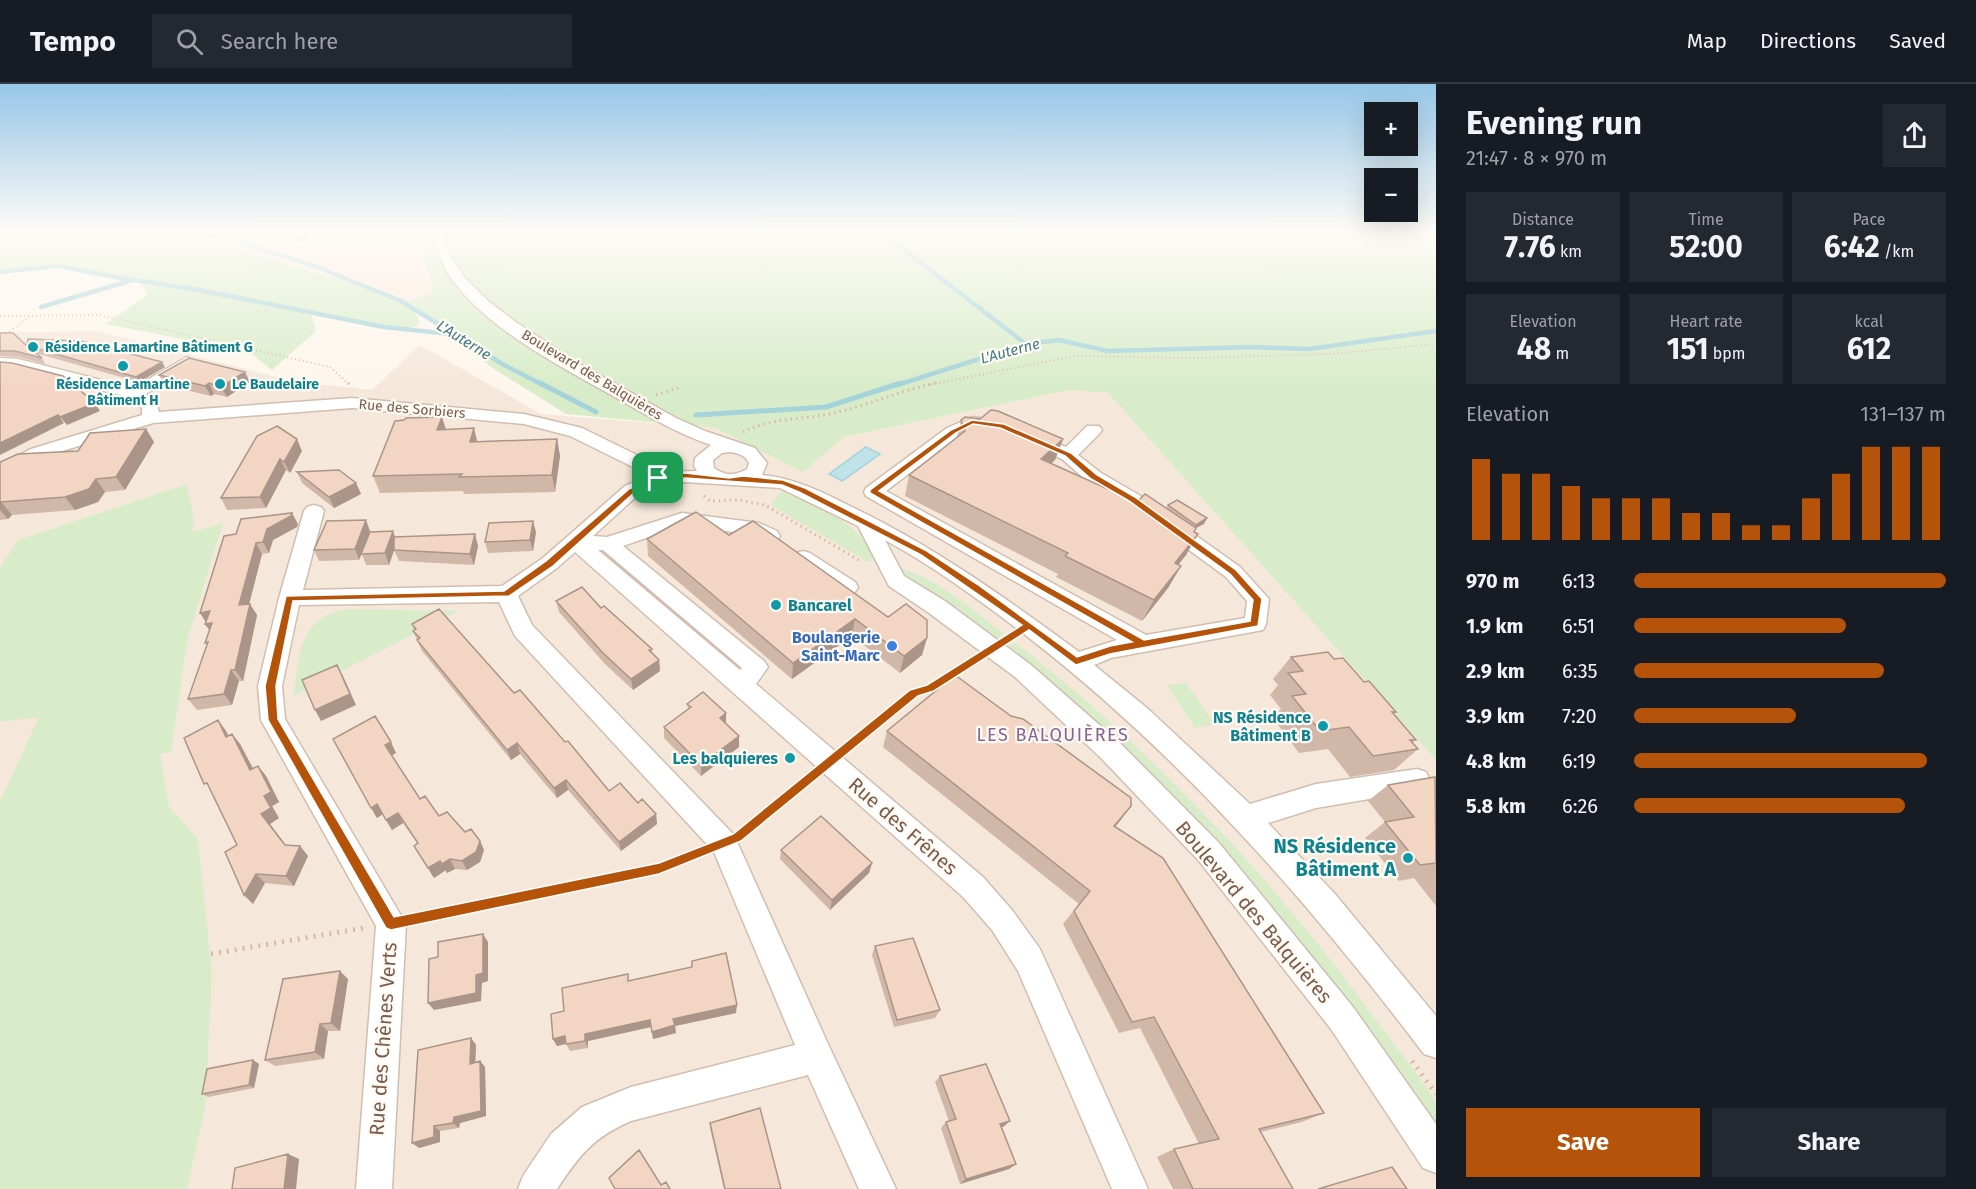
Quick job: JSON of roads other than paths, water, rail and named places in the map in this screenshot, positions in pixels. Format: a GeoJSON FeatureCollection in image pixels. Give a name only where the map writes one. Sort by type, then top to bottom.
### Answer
{"type":"FeatureCollection","features":[{"type":"Feature","properties":{"kind":"street","name":"Boulevard des Balquières"},"geometry":{"type":"LineString","coordinates":[[463,284],[468,290],[537,345],[687,430],[734,447]]}},
{"type":"Feature","properties":{"kind":"street"},"geometry":{"type":"LineString","coordinates":[[135,394],[191,360]]}},
{"type":"Feature","properties":{"kind":"street"},"geometry":{"type":"LineString","coordinates":[[0,363],[18,364],[135,394],[150,406],[152,418]]}},
{"type":"Feature","properties":{"kind":"street","name":"Rue des Sorbiers"},"geometry":{"type":"LineString","coordinates":[[0,472],[37,453],[152,418],[352,403],[524,419],[576,432],[645,466],[658,478]]}},
{"type":"Feature","properties":{"kind":"street"},"geometry":{"type":"LineString","coordinates":[[341,418],[394,407]]}},
{"type":"Feature","properties":{"kind":"street"},"geometry":{"type":"LineString","coordinates":[[1076,662],[1110,650],[1255,624],[1258,599],[1233,572],[1132,499],[1094,477],[1068,455],[1006,428],[972,422],[873,492],[1143,644]]}},
{"type":"Feature","properties":{"kind":"street","name":"Boulevard des Balquières"},"geometry":{"type":"LineString","coordinates":[[687,430],[704,460]]}},
{"type":"Feature","properties":{"kind":"street"},"geometry":{"type":"LineString","coordinates":[[1068,455],[1094,430]]}},
{"type":"Feature","properties":{"kind":"street"},"geometry":{"type":"LineString","coordinates":[[685,476],[716,449],[734,447],[748,451],[783,483]]}},
{"type":"Feature","properties":{"kind":"street"},"geometry":{"type":"LineString","coordinates":[[743,478],[755,472],[757,458]]}},
{"type":"Feature","properties":{"kind":"street"},"geometry":{"type":"LineString","coordinates":[[704,460],[706,471],[715,477]]}},
{"type":"Feature","properties":{"kind":"street"},"geometry":{"type":"LineString","coordinates":[[290,598],[506,594],[550,564],[632,490],[658,478],[685,476],[729,480],[743,478],[783,483],[866,522],[924,553],[974,586],[1076,662],[1158,732],[1320,898],[1436,1042]]}},
{"type":"Feature","properties":{"kind":"street","name":"Rue des Chênes Verts"},"geometry":{"type":"LineString","coordinates":[[314,511],[290,598],[270,686],[273,720],[391,924],[374,1189]]}},
{"type":"Feature","properties":{"kind":"street"},"geometry":{"type":"LineString","coordinates":[[575,541],[608,544],[682,519],[759,529],[847,587]]}},
{"type":"Feature","properties":{"kind":"street","name":"Boulevard des Balquières"},"geometry":{"type":"LineString","coordinates":[[866,522],[896,581],[937,607],[1023,670],[1111,751],[1209,852],[1342,1018],[1436,1155]]}},
{"type":"Feature","properties":{"kind":"street","name":"Rue des Frênes"},"geometry":{"type":"LineString","coordinates":[[575,541],[973,887],[1002,920],[1029,960],[1130,1189]]}},
{"type":"Feature","properties":{"kind":"street"},"geometry":{"type":"LineString","coordinates":[[608,544],[756,667],[741,685]]}},
{"type":"Feature","properties":{"kind":"street"},"geometry":{"type":"LineString","coordinates":[[506,594],[523,630],[724,844],[816,1056],[878,1189]]}},
{"type":"Feature","properties":{"kind":"street"},"geometry":{"type":"LineString","coordinates":[[1244,818],[1316,796],[1417,780]]}},
{"type":"Feature","properties":{"kind":"street"},"geometry":{"type":"LineString","coordinates":[[536,1189],[564,1147],[594,1119],[631,1104],[816,1056]]}},
{"type":"Feature","properties":{"kind":"water"},"geometry":{"type":"Polygon","coordinates":[[[866,447],[880,454],[842,481],[829,474],[866,447]]]}},
{"type":"Feature","properties":{"kind":"waterway"},"geometry":{"type":"LineString","coordinates":[[41,307],[121,284]]}},
{"type":"Feature","properties":{"kind":"waterway"},"geometry":{"type":"LineString","coordinates":[[157,284],[384,327],[450,334]]}},
{"type":"Feature","properties":{"kind":"waterway","name":"L'Auterne"},"geometry":{"type":"LineString","coordinates":[[358,284],[401,301],[504,365],[543,385]]}},
{"type":"Feature","properties":{"kind":"waterway"},"geometry":{"type":"LineString","coordinates":[[948,284],[1026,344]]}},
{"type":"Feature","properties":{"kind":"waterway","name":"L'Auterne"},"geometry":{"type":"LineString","coordinates":[[1026,344],[1059,340],[1108,351],[1252,347],[1309,349],[1436,331]]}},
{"type":"Feature","properties":{"kind":"waterway","name":"L'Auterne"},"geometry":{"type":"LineString","coordinates":[[897,385],[1026,344]]}},
{"type":"Feature","properties":{"kind":"waterway","name":"L'Auterne"},"geometry":{"type":"LineString","coordinates":[[540,383],[596,412]]}},
{"type":"Feature","properties":{"kind":"waterway","name":"L'Auterne"},"geometry":{"type":"LineString","coordinates":[[696,415],[826,407],[901,383]]}},
{"type":"Feature","properties":{"kind":"place","name":"Résidence Lamartine Bâtiment G"},"geometry":{"type":"Point","coordinates":[33,347]}},
{"type":"Feature","properties":{"kind":"place","name":"Résidence Lamartine Bâtiment H"},"geometry":{"type":"Point","coordinates":[123,366]}},
{"type":"Feature","properties":{"kind":"place","name":"Le Baudelaire"},"geometry":{"type":"Point","coordinates":[220,384]}},
{"type":"Feature","properties":{"kind":"place","name":"Bancarel"},"geometry":{"type":"Point","coordinates":[776,605]}},
{"type":"Feature","properties":{"kind":"place","name":"Boulangerie Saint-Marc"},"geometry":{"type":"Point","coordinates":[892,646]}},
{"type":"Feature","properties":{"kind":"place","name":"NS Résidence Bâtiment B"},"geometry":{"type":"Point","coordinates":[1323,726]}},
{"type":"Feature","properties":{"kind":"place","name":"Les balquieres"},"geometry":{"type":"Point","coordinates":[790,758]}},
{"type":"Feature","properties":{"kind":"place","name":"NS Résidence Bâtiment A"},"geometry":{"type":"Point","coordinates":[1408,858]}},
{"type":"Feature","properties":{"kind":"district","name":"LES BALQUIÈRES"},"geometry":{"type":"Point","coordinates":[1053,735]}}]}
